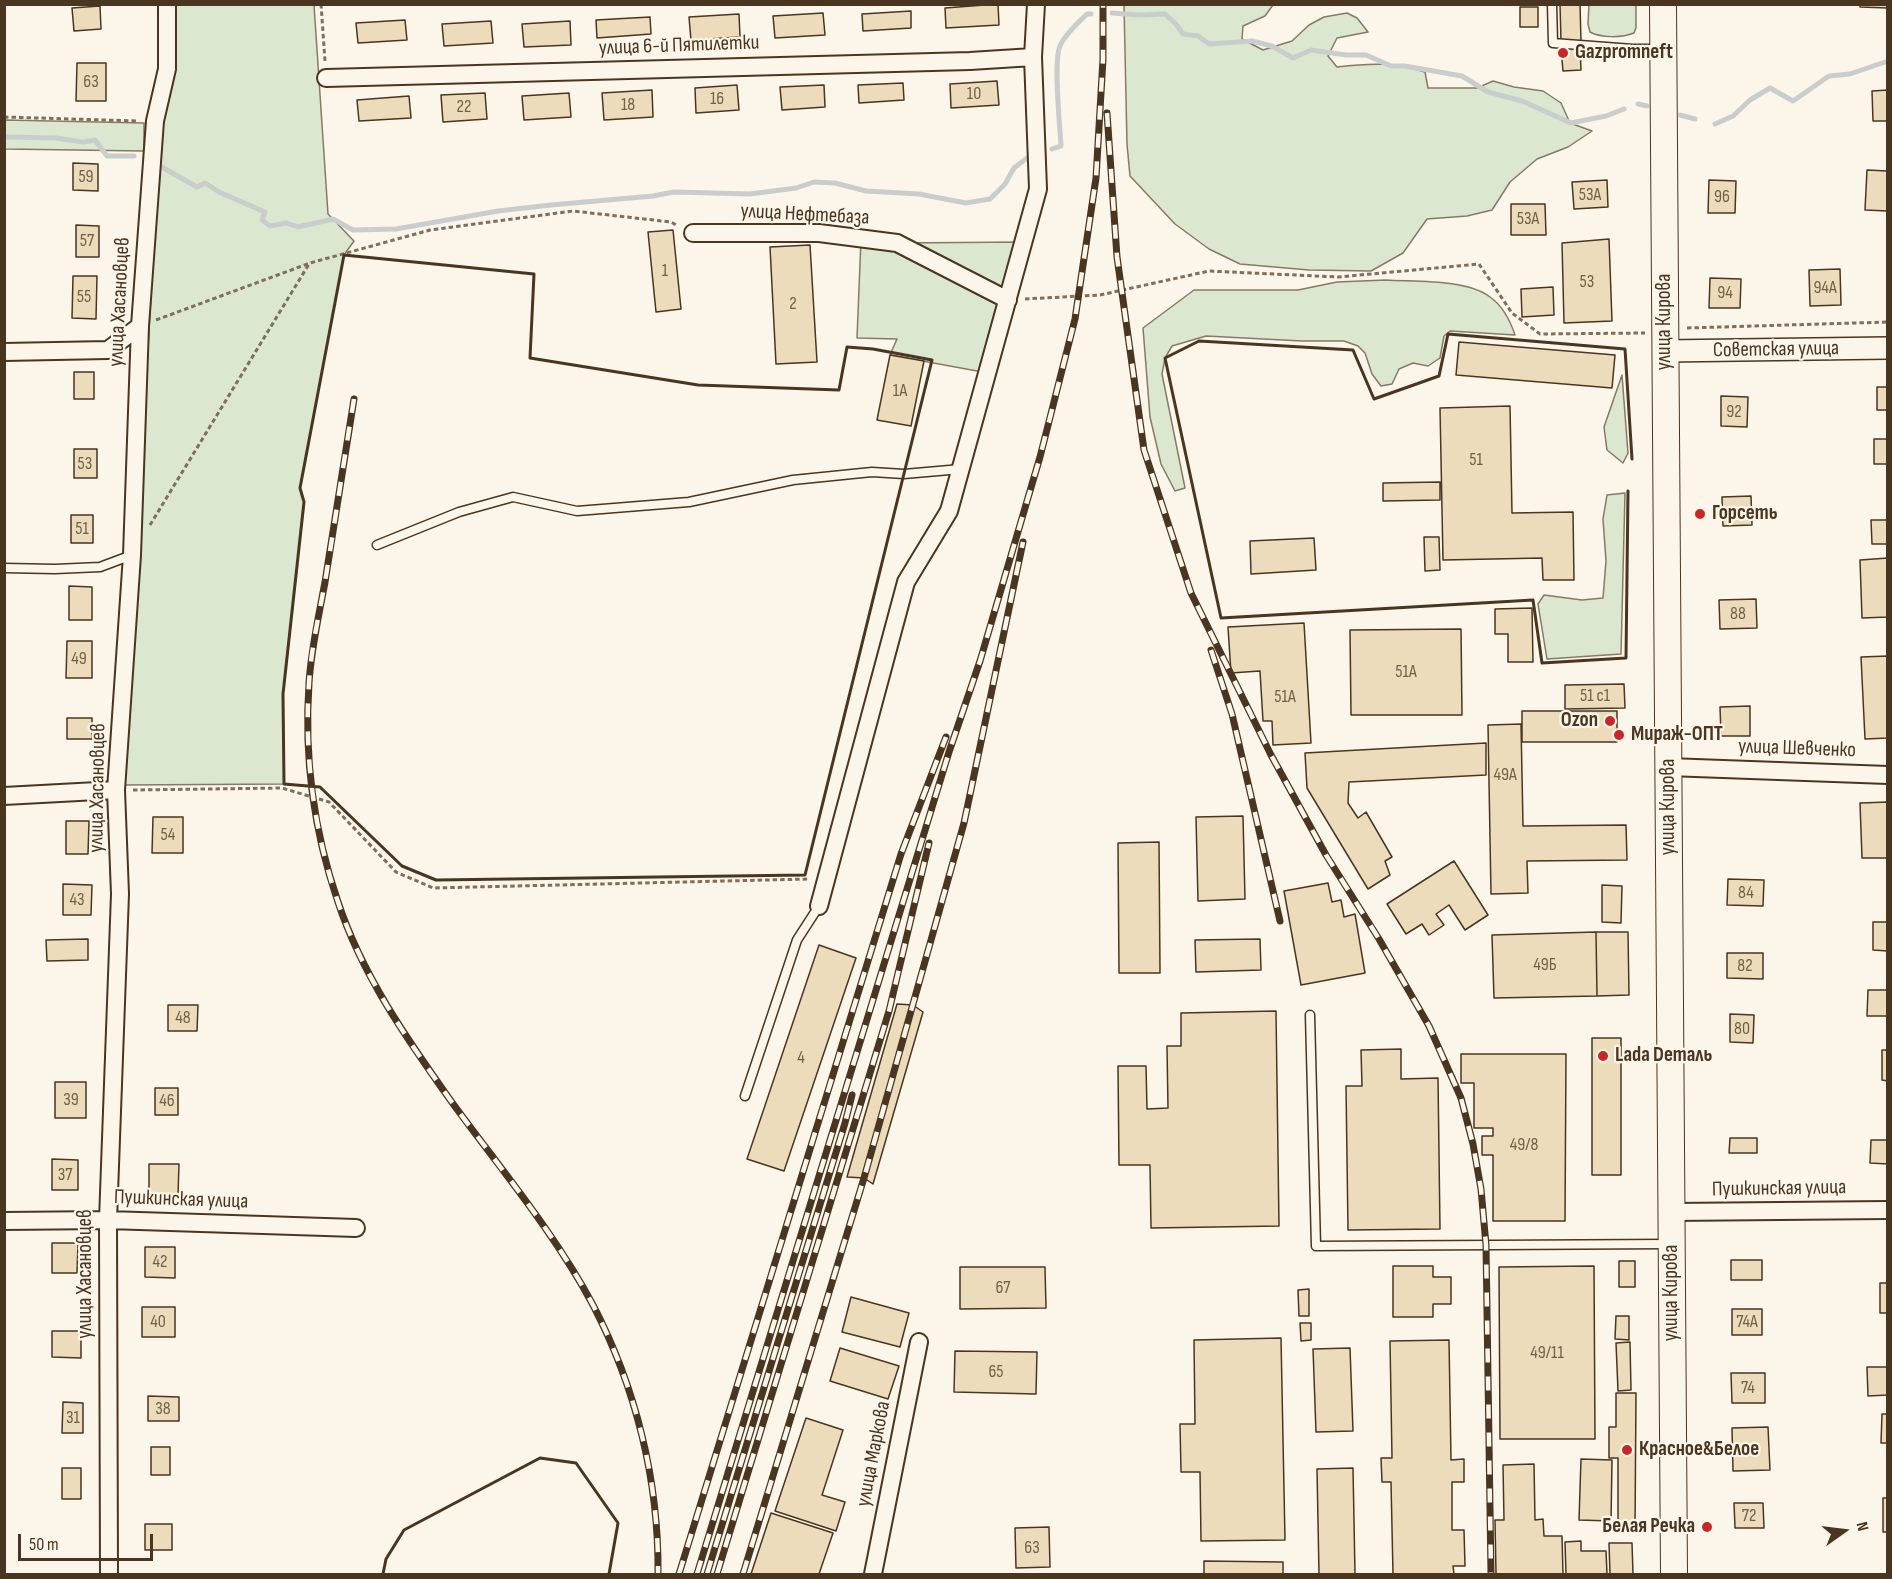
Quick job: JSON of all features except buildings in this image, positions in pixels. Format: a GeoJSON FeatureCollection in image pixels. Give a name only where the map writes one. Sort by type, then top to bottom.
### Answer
{"type":"FeatureCollection","features":[{"type":"Feature","properties":{"kind":"main road","name":"улица Кирова"},"geometry":{"type":"LineString","coordinates":[[1663,4],[1674,1575]]}},
{"type":"Feature","properties":{"kind":"street","name":"улица Хасановцев"},"geometry":{"type":"LineString","coordinates":[[108,1575],[108,1220],[120,894],[116,790],[132,555],[140,326],[155,121],[167,69],[167,4]]}},
{"type":"Feature","properties":{"kind":"street"},"geometry":{"type":"LineString","coordinates":[[819,906],[906,582],[949,511],[1038,189],[1033,57],[1036,4]]}},
{"type":"Feature","properties":{"kind":"street","name":"улица 6-й Пятилетки"},"geometry":{"type":"LineString","coordinates":[[326,78],[970,61],[1033,57]]}},
{"type":"Feature","properties":{"kind":"street","name":"улица Нефтебаза"},"geometry":{"type":"LineString","coordinates":[[693,233],[819,233],[897,243],[1008,300]]}},
{"type":"Feature","properties":{"kind":"street"},"geometry":{"type":"LineString","coordinates":[[4,352],[108,350],[140,326]]}},
{"type":"Feature","properties":{"kind":"street","name":"Советская улица"},"geometry":{"type":"LineString","coordinates":[[1665,351],[1887,348]]}},
{"type":"Feature","properties":{"kind":"street","name":"улица Шевченко"},"geometry":{"type":"LineString","coordinates":[[1668,767],[1887,775]]}},
{"type":"Feature","properties":{"kind":"street"},"geometry":{"type":"LineString","coordinates":[[4,796],[116,790]]}},
{"type":"Feature","properties":{"kind":"street","name":"Пушкинская улица"},"geometry":{"type":"LineString","coordinates":[[1671,1212],[1887,1210]]}},
{"type":"Feature","properties":{"kind":"street","name":"Пушкинская улица"},"geometry":{"type":"LineString","coordinates":[[4,1221],[108,1220],[356,1228]]}},
{"type":"Feature","properties":{"kind":"street","name":"улица Маркова"},"geometry":{"type":"LineString","coordinates":[[873,1575],[919,1342]]}},
{"type":"Feature","properties":{"kind":"lane"},"geometry":{"type":"LineString","coordinates":[[1552,4],[1553,43],[1633,50],[1663,49]]}},
{"type":"Feature","properties":{"kind":"lane"},"geometry":{"type":"LineString","coordinates":[[377,545],[459,512],[513,497],[577,511],[689,502],[793,480],[872,472],[904,474],[961,469]]}},
{"type":"Feature","properties":{"kind":"lane"},"geometry":{"type":"LineString","coordinates":[[4,568],[100,567],[132,555]]}},
{"type":"Feature","properties":{"kind":"lane"},"geometry":{"type":"LineString","coordinates":[[745,1096],[797,940],[819,906]]}},
{"type":"Feature","properties":{"kind":"lane"},"geometry":{"type":"LineString","coordinates":[[1310,1015],[1316,1246],[1672,1244]]}},
{"type":"Feature","properties":{"kind":"path"},"geometry":{"type":"LineString","coordinates":[[321,4],[326,78]]}},
{"type":"Feature","properties":{"kind":"path"},"geometry":{"type":"LineString","coordinates":[[4,117],[155,121]]}},
{"type":"Feature","properties":{"kind":"path"},"geometry":{"type":"LineString","coordinates":[[140,326],[310,263],[430,230],[573,211],[671,222],[693,233]]}},
{"type":"Feature","properties":{"kind":"path"},"geometry":{"type":"LineString","coordinates":[[151,525],[310,263]]}},
{"type":"Feature","properties":{"kind":"path"},"geometry":{"type":"LineString","coordinates":[[1008,300],[1100,295],[1209,271],[1338,278],[1479,264],[1512,313],[1540,334],[1632,334]]}},
{"type":"Feature","properties":{"kind":"path"},"geometry":{"type":"LineString","coordinates":[[1705,327],[1887,322]]}},
{"type":"Feature","properties":{"kind":"path"},"geometry":{"type":"LineString","coordinates":[[116,790],[282,788],[329,801],[396,872],[433,888],[827,878]]}},
{"type":"Feature","properties":{"kind":"green space"},"geometry":{"type":"Polygon","coordinates":[[[1589,4],[1636,5],[1634,33],[1612,37],[1590,32],[1589,4]]]}},
{"type":"Feature","properties":{"kind":"green space"},"geometry":{"type":"Polygon","coordinates":[[[170,5],[314,5],[328,214],[354,241],[344,255],[300,488],[304,502],[283,694],[284,784],[123,785],[161,121],[170,5]]]}},
{"type":"Feature","properties":{"kind":"green space"},"geometry":{"type":"Polygon","coordinates":[[[1124,5],[1273,5],[1265,16],[1243,26],[1242,39],[1263,50],[1292,41],[1309,25],[1324,17],[1347,13],[1357,18],[1368,32],[1337,38],[1328,56],[1337,67],[1381,64],[1402,66],[1425,72],[1428,88],[1477,88],[1493,81],[1543,91],[1561,103],[1570,123],[1592,131],[1568,147],[1537,159],[1510,182],[1492,210],[1467,216],[1427,219],[1403,253],[1371,271],[1309,270],[1240,264],[1209,249],[1175,224],[1130,176],[1127,144],[1124,5]]]}},
{"type":"Feature","properties":{"kind":"green space"},"geometry":{"type":"Polygon","coordinates":[[[5,120],[144,123],[144,151],[5,149],[5,120]]]}},
{"type":"Feature","properties":{"kind":"green space"},"geometry":{"type":"Polygon","coordinates":[[[861,239],[897,243],[1024,242],[988,373],[890,355],[897,339],[857,338],[861,239]]]}},
{"type":"Feature","properties":{"kind":"green space"},"geometry":{"type":"Polygon","coordinates":[[[1386,280],[1440,282],[1480,291],[1502,309],[1515,335],[1450,331],[1444,336],[1440,358],[1428,366],[1413,363],[1399,369],[1392,384],[1381,386],[1372,374],[1365,353],[1358,346],[1344,341],[1206,336],[1172,346],[1165,358],[1162,374],[1185,488],[1175,491],[1161,464],[1150,417],[1143,328],[1194,290],[1298,290],[1337,282],[1386,280]]]}},
{"type":"Feature","properties":{"kind":"green space"},"geometry":{"type":"Polygon","coordinates":[[[1622,375],[1628,453],[1623,463],[1607,450],[1604,427],[1622,375]]]}},
{"type":"Feature","properties":{"kind":"green space"},"geometry":{"type":"Polygon","coordinates":[[[1625,493],[1621,654],[1547,659],[1538,604],[1544,595],[1582,600],[1603,598],[1606,561],[1603,519],[1607,495],[1625,493]]]}},
{"type":"Feature","properties":{"kind":"waterway"},"geometry":{"type":"LineString","coordinates":[[1112,13],[1165,14],[1183,34],[1198,36],[1209,44],[1252,41],[1272,46],[1293,58],[1311,50],[1346,55],[1366,55],[1391,66],[1405,66],[1462,76],[1488,92],[1522,101],[1571,123],[1606,116],[1624,109]]}},
{"type":"Feature","properties":{"kind":"waterway"},"geometry":{"type":"LineString","coordinates":[[1052,149],[1061,146],[1057,79],[1060,46],[1076,25],[1087,14],[1091,14]]}},
{"type":"Feature","properties":{"kind":"waterway"},"geometry":{"type":"LineString","coordinates":[[1715,124],[1733,116],[1750,100],[1770,88],[1793,101],[1829,76],[1850,74],[1888,61]]}},
{"type":"Feature","properties":{"kind":"waterway"},"geometry":{"type":"LineString","coordinates":[[1638,104],[1647,106]]}},
{"type":"Feature","properties":{"kind":"waterway"},"geometry":{"type":"LineString","coordinates":[[1680,115],[1695,119]]}},
{"type":"Feature","properties":{"kind":"waterway"},"geometry":{"type":"LineString","coordinates":[[4,137],[56,138],[83,142],[95,140],[107,156],[134,156]]}},
{"type":"Feature","properties":{"kind":"waterway"},"geometry":{"type":"LineString","coordinates":[[160,166],[197,187],[205,183],[219,192],[265,212],[262,220],[270,226],[286,223],[298,227],[333,219],[353,230],[396,229],[498,211],[674,192],[750,194],[796,188],[814,182],[835,183],[866,191],[919,194],[966,203],[990,199],[1005,184],[1014,168],[1027,158]]}},
{"type":"Feature","properties":{"kind":"railway"},"geometry":{"type":"LineString","coordinates":[[697,1574],[949,752],[980,661],[1040,457],[1075,319],[1096,178],[1103,59],[1103,4]]}},
{"type":"Feature","properties":{"kind":"railway"},"geometry":{"type":"LineString","coordinates":[[1107,113],[1117,257],[1144,450],[1191,593],[1271,755],[1326,855],[1379,939],[1429,1026],[1461,1098],[1473,1144],[1481,1189],[1486,1245],[1491,1574]]}},
{"type":"Feature","properties":{"kind":"railway"},"geometry":{"type":"LineString","coordinates":[[354,399],[313,645],[309,683],[310,766],[323,849],[348,929],[387,1006],[451,1101],[561,1252],[593,1305],[608,1337],[633,1402],[642,1436],[654,1504],[658,1574]]}},
{"type":"Feature","properties":{"kind":"railway"},"geometry":{"type":"LineString","coordinates":[[743,1574],[864,1178],[964,823],[1023,542]]}},
{"type":"Feature","properties":{"kind":"railway"},"geometry":{"type":"LineString","coordinates":[[1211,650],[1232,714],[1280,921]]}},
{"type":"Feature","properties":{"kind":"railway"},"geometry":{"type":"LineString","coordinates":[[679,1574],[901,854],[946,737]]}},
{"type":"Feature","properties":{"kind":"railway"},"geometry":{"type":"LineString","coordinates":[[717,1574],[889,1011],[929,843]]}},
{"type":"Feature","properties":{"kind":"railway"},"geometry":{"type":"LineString","coordinates":[[707,1574],[852,1095]]}},
{"type":"Feature","properties":{"kind":"wall"},"geometry":{"type":"LineString","coordinates":[[344,255],[534,274],[530,358],[698,385],[839,390],[847,347],[873,349],[932,360],[805,875],[436,880],[402,866],[320,787],[284,784],[283,694],[304,502],[300,488],[344,255]]}},
{"type":"Feature","properties":{"kind":"wall"},"geometry":{"type":"LineString","coordinates":[[1628,491],[1626,658],[1542,663],[1533,600],[1221,618],[1165,358],[1199,341],[1353,350],[1374,399],[1439,376],[1448,334],[1625,349],[1632,459]]}},
{"type":"Feature","properties":{"kind":"wall"},"geometry":{"type":"LineString","coordinates":[[383,1574],[386,1559],[404,1530],[540,1458],[576,1463],[618,1523],[609,1574]]}},
{"type":"Feature","properties":{"kind":"place","name":"Gazpromneft"},"geometry":{"type":"Point","coordinates":[1563,53]}},
{"type":"Feature","properties":{"kind":"place","name":"Горсеть"},"geometry":{"type":"Point","coordinates":[1700,514]}},
{"type":"Feature","properties":{"kind":"place","name":"Ozon"},"geometry":{"type":"Point","coordinates":[1610,721]}},
{"type":"Feature","properties":{"kind":"place","name":"Мираж-ОПТ"},"geometry":{"type":"Point","coordinates":[1619,735]}},
{"type":"Feature","properties":{"kind":"place","name":"Lada Dеталь"},"geometry":{"type":"Point","coordinates":[1603,1056]}},
{"type":"Feature","properties":{"kind":"place","name":"Красное&Белое"},"geometry":{"type":"Point","coordinates":[1627,1450]}},
{"type":"Feature","properties":{"kind":"place","name":"Белая Речка"},"geometry":{"type":"Point","coordinates":[1707,1527]}}]}
